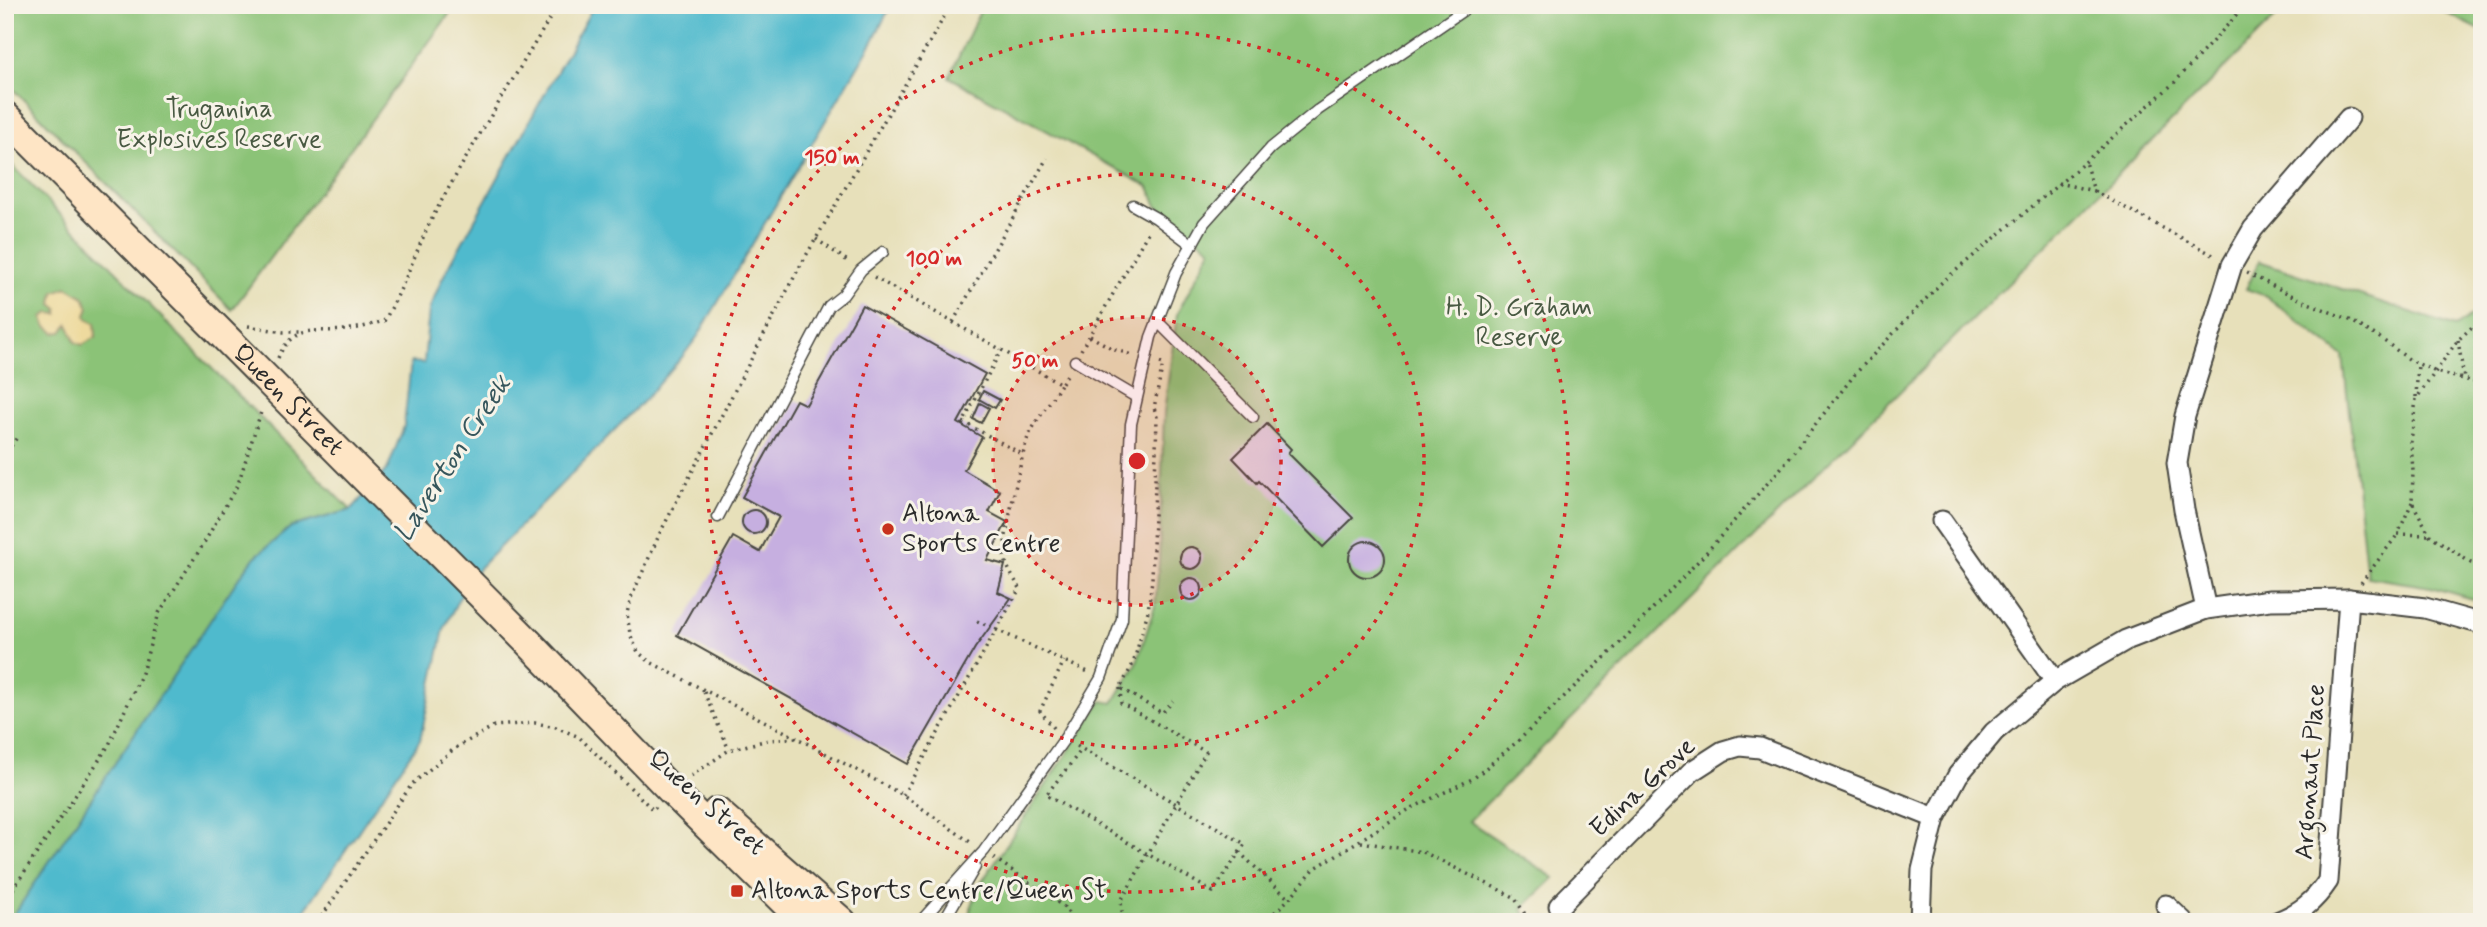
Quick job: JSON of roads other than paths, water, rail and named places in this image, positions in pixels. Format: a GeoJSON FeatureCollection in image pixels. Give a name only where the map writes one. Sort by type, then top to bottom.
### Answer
{"type":"FeatureCollection","features":[{"type":"Feature","properties":{"kind":"main road","name":"Queen Street"},"geometry":{"type":"LineString","coordinates":[[5,116],[527,640],[681,801],[805,922]]}},
{"type":"Feature","properties":{"kind":"main road","name":"Queen Street"},"geometry":{"type":"LineString","coordinates":[[570,684],[842,922]]}},
{"type":"Feature","properties":{"kind":"street"},"geometry":{"type":"LineString","coordinates":[[2206,609],[2184,510],[2177,463],[2185,416],[2232,265],[2253,229],[2349,118]]}},
{"type":"Feature","properties":{"kind":"street"},"geometry":{"type":"LineString","coordinates":[[1942,521],[2055,681]]}},
{"type":"Feature","properties":{"kind":"street"},"geometry":{"type":"LineString","coordinates":[[1920,922],[1922,870],[1935,818],[1958,775],[1994,732],[2055,681],[2126,640],[2206,609],[2270,600],[2349,599],[2425,608],[2482,624]]}},
{"type":"Feature","properties":{"kind":"street","name":"Argonaut Place"},"geometry":{"type":"LineString","coordinates":[[2277,922],[2297,914],[2317,898],[2328,881],[2349,599]]}},
{"type":"Feature","properties":{"kind":"street","name":"Edina Grove"},"geometry":{"type":"LineString","coordinates":[[1559,906],[1692,771],[1723,751],[1740,746],[1760,748],[1935,818]]}},
{"type":"Feature","properties":{"kind":"street"},"geometry":{"type":"LineString","coordinates":[[2166,905],[2185,922]]}},
{"type":"Feature","properties":{"kind":"lane"},"geometry":{"type":"LineString","coordinates":[[943,922],[984,851],[1065,738],[1101,678],[1122,619],[1131,424],[1136,397],[1157,321],[1176,273],[1204,223],[1271,148],[1318,110],[1471,5]]}},
{"type":"Feature","properties":{"kind":"lane"},"geometry":{"type":"LineString","coordinates":[[1133,205],[1156,218],[1192,245]]}},
{"type":"Feature","properties":{"kind":"lane"},"geometry":{"type":"LineString","coordinates":[[718,517],[829,306],[843,295],[861,270],[883,252]]}},
{"type":"Feature","properties":{"kind":"lane"},"geometry":{"type":"LineString","coordinates":[[1157,321],[1253,417]]}},
{"type":"Feature","properties":{"kind":"lane"},"geometry":{"type":"LineString","coordinates":[[1075,361],[1136,397]]}},
{"type":"Feature","properties":{"kind":"lane"},"geometry":{"type":"LineString","coordinates":[[920,922],[984,851]]}},
{"type":"Feature","properties":{"kind":"water","name":"Laverton Creek"},"geometry":{"type":"Polygon","coordinates":[[[594,5],[891,5],[874,39],[698,336],[645,399],[480,567],[458,600],[444,629],[420,740],[297,922],[9,922],[255,557],[291,527],[351,510],[388,468],[404,426],[411,362],[424,363],[429,310],[442,279],[594,5]]]}},
{"type":"Feature","properties":{"kind":"place","name":"Altona Sports Centre"},"geometry":{"type":"Point","coordinates":[888,529]}},
{"type":"Feature","properties":{"kind":"place","name":"Altona Sports Centre/Queen St"},"geometry":{"type":"Point","coordinates":[737,891]}},
{"type":"Feature","properties":{"kind":"park label","name":"Truganina Explosives Reserve"},"geometry":{"type":"Point","coordinates":[219,125]}},
{"type":"Feature","properties":{"kind":"park label","name":"H. D. Graham Reserve"},"geometry":{"type":"Point","coordinates":[1519,323]}}]}
